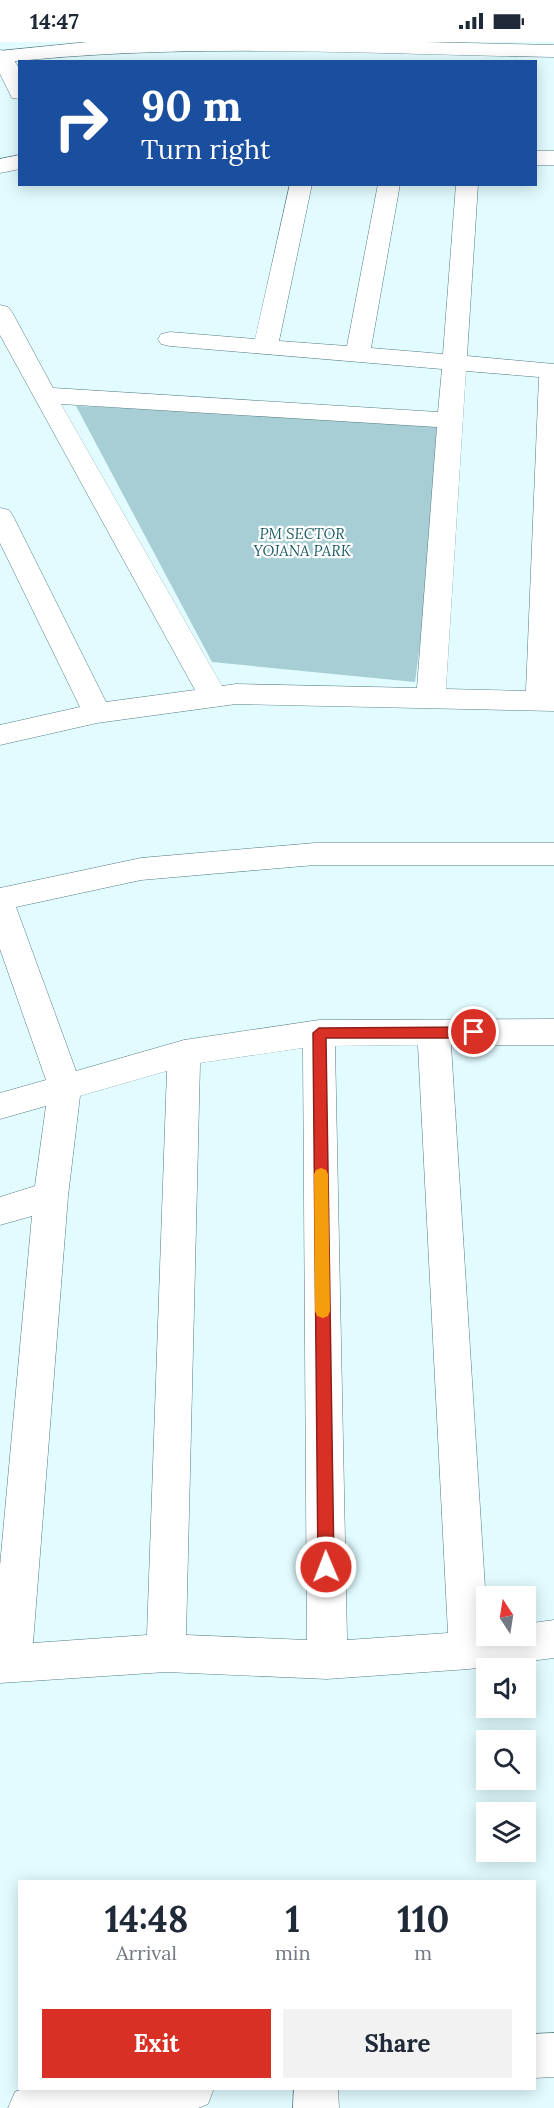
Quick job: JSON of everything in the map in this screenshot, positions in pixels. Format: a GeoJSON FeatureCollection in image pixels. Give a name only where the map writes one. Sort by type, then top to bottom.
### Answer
{"type":"FeatureCollection","features":[{"type":"Feature","properties":{"kind":"street"},"geometry":{"type":"LineString","coordinates":[[18,89],[1,56],[115,45],[272,44],[554,51]]}},
{"type":"Feature","properties":{"kind":"street"},"geometry":{"type":"LineString","coordinates":[[537,158],[554,158]]}},
{"type":"Feature","properties":{"kind":"street"},"geometry":{"type":"LineString","coordinates":[[0,166],[18,162]]}},
{"type":"Feature","properties":{"kind":"street"},"geometry":{"type":"LineString","coordinates":[[266,346],[301,186]]}},
{"type":"Feature","properties":{"kind":"street"},"geometry":{"type":"LineString","coordinates":[[358,353],[389,186]]}},
{"type":"Feature","properties":{"kind":"street"},"geometry":{"type":"LineString","coordinates":[[431,697],[467,186]]}},
{"type":"Feature","properties":{"kind":"street"},"geometry":{"type":"LineString","coordinates":[[0,312],[213,696]]}},
{"type":"Feature","properties":{"kind":"street"},"geometry":{"type":"LineString","coordinates":[[0,735],[97,713],[236,694],[547,701],[553,371],[170,339]]}},
{"type":"Feature","properties":{"kind":"street"},"geometry":{"type":"LineString","coordinates":[[44,395],[452,420]]}},
{"type":"Feature","properties":{"kind":"street"},"geometry":{"type":"LineString","coordinates":[[0,516],[97,713]]}},
{"type":"Feature","properties":{"kind":"street"},"geometry":{"type":"LineString","coordinates":[[0,899],[141,869],[315,854],[554,854]]}},
{"type":"Feature","properties":{"kind":"street"},"geometry":{"type":"LineString","coordinates":[[0,904],[65,1087],[51,1196],[6,1664],[166,1653],[327,1660],[469,1650],[554,1640]]}},
{"type":"Feature","properties":{"kind":"street"},"geometry":{"type":"LineString","coordinates":[[434,1032],[469,1650]]}},
{"type":"Feature","properties":{"kind":"street"},"geometry":{"type":"LineString","coordinates":[[0,1106],[184,1053],[319,1033],[554,1032]]}},
{"type":"Feature","properties":{"kind":"street"},"geometry":{"type":"LineString","coordinates":[[319,1033],[327,1660]]}},
{"type":"Feature","properties":{"kind":"street"},"geometry":{"type":"LineString","coordinates":[[166,1653],[184,1053]]}},
{"type":"Feature","properties":{"kind":"street"},"geometry":{"type":"LineString","coordinates":[[0,1211],[51,1196]]}},
{"type":"Feature","properties":{"kind":"street"},"geometry":{"type":"LineString","coordinates":[[536,2056],[554,2055]]}},
{"type":"Feature","properties":{"kind":"street"},"geometry":{"type":"LineString","coordinates":[[31,2108],[176,2090]]}},
{"type":"Feature","properties":{"kind":"street"},"geometry":{"type":"LineString","coordinates":[[316,2090],[316,2108]]}},
{"type":"Feature","properties":{"kind":"green space","name":"PM SECTOR YOJANA PARK"},"geometry":{"type":"Polygon","coordinates":[[[76,406],[450,420],[415,682],[212,662],[76,406]]]}},
{"type":"Feature","properties":{"kind":"slow traffic"},"geometry":{"type":"LineString","coordinates":[[321,1174],[323,1311]]}},
{"type":"Feature","properties":{"kind":"route"},"geometry":{"type":"LineString","coordinates":[[326,1567],[319,1033],[474,1032]]}}]}
